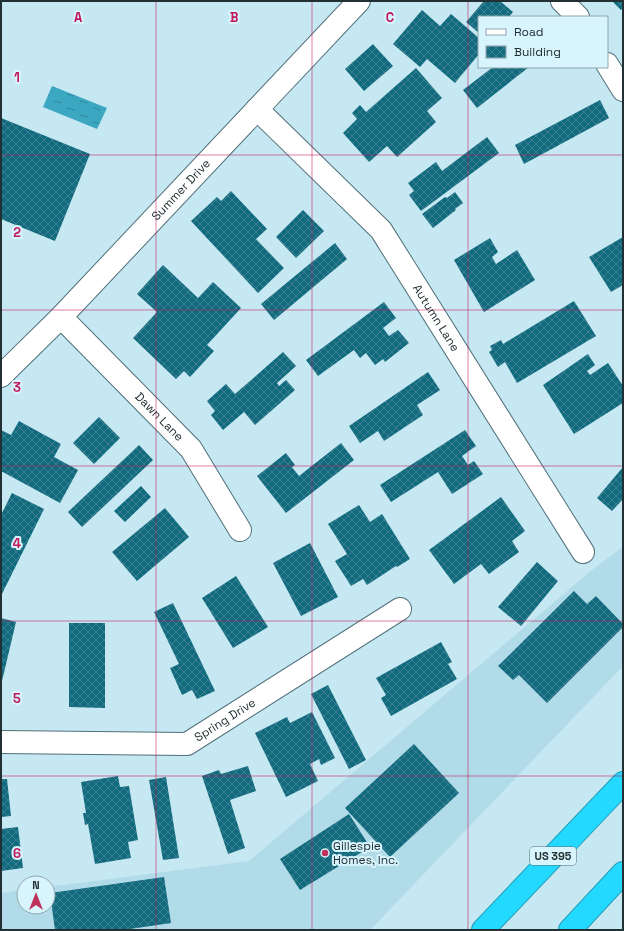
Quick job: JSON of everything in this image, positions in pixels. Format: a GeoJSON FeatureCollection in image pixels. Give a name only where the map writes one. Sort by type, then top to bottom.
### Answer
{"type":"FeatureCollection","features":[{"type":"Feature","properties":{"kind":"highway","name":"US 395"},"geometry":{"type":"LineString","coordinates":[[483,930],[623,783]]}},
{"type":"Feature","properties":{"kind":"highway"},"geometry":{"type":"LineString","coordinates":[[570,930],[623,873]]}},
{"type":"Feature","properties":{"kind":"street","name":"Summer Drive"},"geometry":{"type":"LineString","coordinates":[[1,376],[61,317],[359,1]]}},
{"type":"Feature","properties":{"kind":"street"},"geometry":{"type":"LineString","coordinates":[[562,1],[577,16]]}},
{"type":"Feature","properties":{"kind":"street"},"geometry":{"type":"LineString","coordinates":[[608,66],[623,90]]}},
{"type":"Feature","properties":{"kind":"street","name":"Autumn Lane"},"geometry":{"type":"LineString","coordinates":[[257,109],[381,230],[583,552]]}},
{"type":"Feature","properties":{"kind":"street","name":"Dawn Lane"},"geometry":{"type":"LineString","coordinates":[[61,317],[191,448],[240,530]]}},
{"type":"Feature","properties":{"kind":"street","name":"Spring Drive"},"geometry":{"type":"LineString","coordinates":[[1,742],[187,744],[400,610]]}},
{"type":"Feature","properties":{"kind":"shaded area"},"geometry":{"type":"Polygon","coordinates":[[[623,547],[623,666],[370,930],[1,930],[1,893],[16,891],[16,915],[56,915],[56,886],[249,861],[593,569],[623,547]]]}},
{"type":"Feature","properties":{"kind":"water"},"geometry":{"type":"Polygon","coordinates":[[[52,86],[107,108],[97,129],[43,107],[52,86]]]}},
{"type":"Feature","properties":{"kind":"building"},"geometry":{"type":"Polygon","coordinates":[[[484,1],[500,1],[513,12],[510,16],[478,16],[478,32],[466,22],[484,1]]]}},
{"type":"Feature","properties":{"kind":"building"},"geometry":{"type":"Polygon","coordinates":[[[612,1],[623,1],[623,8],[621,10],[612,1]]]}},
{"type":"Feature","properties":{"kind":"building"},"geometry":{"type":"Polygon","coordinates":[[[422,10],[440,26],[451,14],[478,37],[478,55],[455,83],[427,59],[420,67],[393,44],[422,10]]]}},
{"type":"Feature","properties":{"kind":"building"},"geometry":{"type":"Polygon","coordinates":[[[373,44],[393,66],[364,91],[345,69],[373,44]]]}},
{"type":"Feature","properties":{"kind":"building"},"geometry":{"type":"Polygon","coordinates":[[[416,68],[442,98],[427,111],[436,122],[397,157],[387,146],[369,162],[343,133],[357,119],[352,113],[360,105],[366,112],[416,68]]]}},
{"type":"Feature","properties":{"kind":"building"},"geometry":{"type":"Polygon","coordinates":[[[492,68],[528,68],[477,108],[463,90],[492,68]]]}},
{"type":"Feature","properties":{"kind":"building"},"geometry":{"type":"Polygon","coordinates":[[[600,100],[609,118],[524,164],[515,145],[600,100]]]}},
{"type":"Feature","properties":{"kind":"building"},"geometry":{"type":"Polygon","coordinates":[[[1,118],[90,154],[55,241],[1,219],[1,118]]]}},
{"type":"Feature","properties":{"kind":"building"},"geometry":{"type":"Polygon","coordinates":[[[487,137],[499,153],[421,211],[409,195],[414,191],[408,183],[436,162],[442,171],[487,137]]]}},
{"type":"Feature","properties":{"kind":"building"},"geometry":{"type":"Polygon","coordinates":[[[231,191],[267,229],[256,239],[284,268],[258,293],[191,221],[217,197],[221,201],[231,191]]]}},
{"type":"Feature","properties":{"kind":"building"},"geometry":{"type":"Polygon","coordinates":[[[455,192],[463,203],[433,228],[422,214],[445,197],[447,198],[455,192]]]}},
{"type":"Feature","properties":{"kind":"building"},"geometry":{"type":"Polygon","coordinates":[[[303,210],[324,231],[296,258],[276,237],[303,210]]]}},
{"type":"Feature","properties":{"kind":"building"},"geometry":{"type":"Polygon","coordinates":[[[623,237],[623,285],[611,292],[589,257],[623,237]]]}},
{"type":"Feature","properties":{"kind":"building"},"geometry":{"type":"Polygon","coordinates":[[[490,238],[498,252],[492,257],[496,264],[517,250],[535,280],[484,312],[454,260],[490,238]]]}},
{"type":"Feature","properties":{"kind":"building"},"geometry":{"type":"Polygon","coordinates":[[[335,243],[347,259],[274,320],[261,304],[335,243]]]}},
{"type":"Feature","properties":{"kind":"building"},"geometry":{"type":"Polygon","coordinates":[[[163,265],[198,298],[213,282],[241,308],[207,345],[214,351],[190,377],[184,371],[176,379],[133,338],[157,312],[137,294],[163,265]]]}},
{"type":"Feature","properties":{"kind":"building"},"geometry":{"type":"Polygon","coordinates":[[[574,301],[596,336],[517,383],[505,362],[498,367],[489,352],[492,350],[490,346],[501,340],[503,344],[574,301]]]}},
{"type":"Feature","properties":{"kind":"building"},"geometry":{"type":"Polygon","coordinates":[[[384,302],[396,318],[383,328],[389,336],[398,330],[409,343],[385,362],[383,359],[375,365],[366,353],[360,358],[354,350],[318,376],[306,360],[384,302]]]}},
{"type":"Feature","properties":{"kind":"building"},"geometry":{"type":"Polygon","coordinates":[[[283,352],[296,366],[277,383],[279,386],[286,380],[295,390],[255,425],[244,412],[223,430],[211,415],[215,411],[207,401],[226,384],[235,394],[283,352]]]}},
{"type":"Feature","properties":{"kind":"building"},"geometry":{"type":"Polygon","coordinates":[[[588,354],[595,365],[587,371],[590,375],[608,363],[623,386],[623,403],[574,434],[543,385],[588,354]]]}},
{"type":"Feature","properties":{"kind":"building"},"geometry":{"type":"Polygon","coordinates":[[[428,372],[440,390],[417,405],[423,415],[384,441],[378,431],[360,443],[349,426],[428,372]]]}},
{"type":"Feature","properties":{"kind":"building"},"geometry":{"type":"Polygon","coordinates":[[[99,417],[120,438],[94,464],[73,443],[99,417]]]}},
{"type":"Feature","properties":{"kind":"building"},"geometry":{"type":"Polygon","coordinates":[[[19,421],[61,444],[54,457],[78,470],[60,503],[1,471],[1,430],[11,435],[19,421]]]}},
{"type":"Feature","properties":{"kind":"building"},"geometry":{"type":"Polygon","coordinates":[[[465,430],[476,446],[462,456],[468,465],[474,461],[483,474],[452,494],[438,472],[391,502],[380,485],[465,430]]]}},
{"type":"Feature","properties":{"kind":"building"},"geometry":{"type":"Polygon","coordinates":[[[341,443],[354,460],[286,513],[257,476],[286,453],[295,465],[292,467],[299,476],[341,443]]]}},
{"type":"Feature","properties":{"kind":"building"},"geometry":{"type":"Polygon","coordinates":[[[139,445],[153,460],[82,527],[68,512],[139,445]]]}},
{"type":"Feature","properties":{"kind":"building"},"geometry":{"type":"Polygon","coordinates":[[[623,467],[623,499],[612,511],[597,498],[623,467]]]}},
{"type":"Feature","properties":{"kind":"building"},"geometry":{"type":"Polygon","coordinates":[[[141,486],[151,497],[125,522],[114,511],[141,486]]]}},
{"type":"Feature","properties":{"kind":"building"},"geometry":{"type":"Polygon","coordinates":[[[12,493],[44,509],[1,596],[1,515],[12,493]]]}},
{"type":"Feature","properties":{"kind":"building"},"geometry":{"type":"Polygon","coordinates":[[[501,497],[525,531],[512,541],[519,552],[489,574],[481,564],[454,584],[429,550],[501,497]]]}},
{"type":"Feature","properties":{"kind":"building"},"geometry":{"type":"Polygon","coordinates":[[[359,505],[370,522],[382,514],[410,559],[397,567],[396,566],[367,585],[363,579],[351,586],[335,561],[347,554],[328,524],[359,505]]]}},
{"type":"Feature","properties":{"kind":"building"},"geometry":{"type":"Polygon","coordinates":[[[165,508],[189,537],[137,581],[112,552],[165,508]]]}},
{"type":"Feature","properties":{"kind":"building"},"geometry":{"type":"Polygon","coordinates":[[[310,543],[338,597],[301,616],[273,563],[310,543]]]}},
{"type":"Feature","properties":{"kind":"building"},"geometry":{"type":"Polygon","coordinates":[[[537,562],[558,581],[521,626],[498,607],[537,562]]]}},
{"type":"Feature","properties":{"kind":"building"},"geometry":{"type":"Polygon","coordinates":[[[236,576],[268,627],[233,648],[202,598],[236,576]]]}},
{"type":"Feature","properties":{"kind":"building"},"geometry":{"type":"Polygon","coordinates":[[[574,591],[587,604],[596,596],[623,624],[623,627],[547,703],[519,675],[513,680],[498,666],[574,591]]]}},
{"type":"Feature","properties":{"kind":"building"},"geometry":{"type":"Polygon","coordinates":[[[173,603],[215,691],[197,699],[192,690],[182,695],[170,668],[179,664],[154,612],[173,603]]]}},
{"type":"Feature","properties":{"kind":"building"},"geometry":{"type":"Polygon","coordinates":[[[1,618],[16,622],[2,681],[1,680],[1,618]]]}},
{"type":"Feature","properties":{"kind":"building"},"geometry":{"type":"Polygon","coordinates":[[[69,623],[105,623],[105,708],[69,707],[69,623]]]}},
{"type":"Feature","properties":{"kind":"building"},"geometry":{"type":"Polygon","coordinates":[[[441,642],[452,662],[448,664],[457,679],[391,716],[381,698],[386,695],[376,678],[441,642]]]}},
{"type":"Feature","properties":{"kind":"building"},"geometry":{"type":"Polygon","coordinates":[[[328,685],[366,760],[349,769],[311,694],[328,685]]]}},
{"type":"Feature","properties":{"kind":"building"},"geometry":{"type":"Polygon","coordinates":[[[312,712],[335,758],[321,765],[319,759],[310,764],[318,781],[286,797],[255,733],[287,717],[290,723],[312,712]]]}},
{"type":"Feature","properties":{"kind":"building"},"geometry":{"type":"Polygon","coordinates":[[[414,744],[459,793],[390,857],[345,808],[414,744]]]}},
{"type":"Feature","properties":{"kind":"building"},"geometry":{"type":"Polygon","coordinates":[[[248,766],[256,791],[230,800],[245,848],[228,854],[202,776],[219,770],[221,774],[248,766]]]}},
{"type":"Feature","properties":{"kind":"building"},"geometry":{"type":"Polygon","coordinates":[[[118,776],[120,787],[129,786],[138,840],[128,842],[131,858],[95,864],[88,824],[85,825],[83,813],[86,813],[81,782],[118,776]]]}},
{"type":"Feature","properties":{"kind":"building"},"geometry":{"type":"Polygon","coordinates":[[[166,777],[179,858],[163,860],[149,780],[166,777]]]}},
{"type":"Feature","properties":{"kind":"building"},"geometry":{"type":"Polygon","coordinates":[[[1,779],[7,779],[11,816],[1,817],[1,779]]]}},
{"type":"Feature","properties":{"kind":"building","name":"Gillespie Homes, Inc."},"geometry":{"type":"Polygon","coordinates":[[[349,814],[370,847],[300,890],[280,859],[349,814]]]}},
{"type":"Feature","properties":{"kind":"building"},"geometry":{"type":"Polygon","coordinates":[[[18,827],[23,868],[1,871],[1,829],[18,827]]]}},
{"type":"Feature","properties":{"kind":"building"},"geometry":{"type":"Polygon","coordinates":[[[164,877],[171,923],[123,930],[55,930],[53,915],[56,915],[56,892],[164,877]]]}},
{"type":"Feature","properties":{"kind":"place","name":"Gillespie Homes, Inc."},"geometry":{"type":"Point","coordinates":[325,853]}}]}
